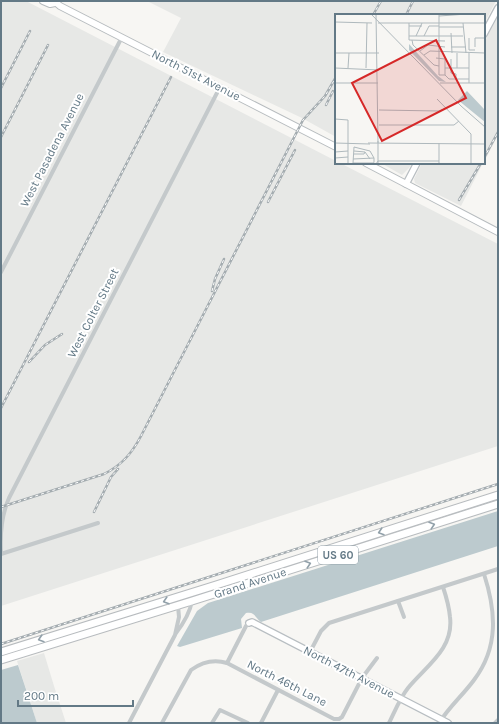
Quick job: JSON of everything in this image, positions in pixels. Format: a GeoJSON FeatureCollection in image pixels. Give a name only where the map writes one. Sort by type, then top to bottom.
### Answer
{"type":"FeatureCollection","features":[{"type":"Feature","properties":{"kind":"highway","name":"Grand Avenue"},"geometry":{"type":"LineString","coordinates":[[1,652],[498,495]]}},
{"type":"Feature","properties":{"kind":"highway","name":"Grand Avenue"},"geometry":{"type":"LineString","coordinates":[[1,660],[178,606],[498,504]]}},
{"type":"Feature","properties":{"kind":"highway"},"geometry":{"type":"LineString","coordinates":[[178,606],[179,602],[182,600],[210,591],[216,585]]}},
{"type":"Feature","properties":{"kind":"main road","name":"North 51st Avenue"},"geometry":{"type":"LineString","coordinates":[[43,1],[50,4],[55,2],[335,147]]}},
{"type":"Feature","properties":{"kind":"main road"},"geometry":{"type":"LineString","coordinates":[[368,164],[498,231]]}},
{"type":"Feature","properties":{"kind":"street"},"geometry":{"type":"LineString","coordinates":[[485,32],[498,8]]}},
{"type":"Feature","properties":{"kind":"street","name":"West Pasadena Avenue"},"geometry":{"type":"LineString","coordinates":[[1,272],[122,37]]}},
{"type":"Feature","properties":{"kind":"street","name":"West Colter Street"},"geometry":{"type":"LineString","coordinates":[[1,553],[6,505],[9,498],[220,87]]}},
{"type":"Feature","properties":{"kind":"street"},"geometry":{"type":"LineString","coordinates":[[406,184],[416,164]]}},
{"type":"Feature","properties":{"kind":"street"},"geometry":{"type":"LineString","coordinates":[[1,553],[98,523]]}},
{"type":"Feature","properties":{"kind":"street"},"geometry":{"type":"LineString","coordinates":[[310,652],[321,631],[329,623],[498,569]]}},
{"type":"Feature","properties":{"kind":"street"},"geometry":{"type":"LineString","coordinates":[[440,721],[448,709],[474,681],[490,650],[496,623],[484,574]]}},
{"type":"Feature","properties":{"kind":"street"},"geometry":{"type":"LineString","coordinates":[[389,723],[408,688],[440,653],[448,638],[450,617],[443,587]]}},
{"type":"Feature","properties":{"kind":"street"},"geometry":{"type":"LineString","coordinates":[[174,635],[181,627],[191,607],[192,601]]}},
{"type":"Feature","properties":{"kind":"street"},"geometry":{"type":"LineString","coordinates":[[398,601],[404,617]]}},
{"type":"Feature","properties":{"kind":"street"},"geometry":{"type":"LineString","coordinates":[[129,723],[174,635],[179,617],[178,606]]}},
{"type":"Feature","properties":{"kind":"street"},"geometry":{"type":"LineString","coordinates":[[162,723],[191,670],[196,666],[211,661],[227,663],[249,622]]}},
{"type":"Feature","properties":{"kind":"street","name":"North 47th Avenue"},"geometry":{"type":"LineString","coordinates":[[249,622],[252,622],[362,678],[440,721],[448,723]]}},
{"type":"Feature","properties":{"kind":"street"},"geometry":{"type":"LineString","coordinates":[[362,678],[377,658]]}},
{"type":"Feature","properties":{"kind":"street","name":"North 46th Lane"},"geometry":{"type":"LineString","coordinates":[[227,663],[334,719],[339,720],[362,678]]}},
{"type":"Feature","properties":{"kind":"street"},"geometry":{"type":"LineString","coordinates":[[261,723],[278,690]]}},
{"type":"Feature","properties":{"kind":"street"},"geometry":{"type":"LineString","coordinates":[[212,723],[220,710],[248,723]]}},
{"type":"Feature","properties":{"kind":"street"},"geometry":{"type":"LineString","coordinates":[[495,723],[498,720]]}},
{"type":"Feature","properties":{"kind":"shaded area"},"geometry":{"type":"Polygon","coordinates":[[[1,1],[26,1],[335,160],[335,164],[342,164],[498,244],[498,446],[1,606],[1,1]]]}},
{"type":"Feature","properties":{"kind":"shaded area"},"geometry":{"type":"Polygon","coordinates":[[[147,1],[496,1],[485,22],[485,14],[335,14],[335,136],[302,118],[163,52],[181,18],[147,1]]]}},
{"type":"Feature","properties":{"kind":"shaded area"},"geometry":{"type":"Polygon","coordinates":[[[498,16],[498,135],[485,160],[485,41],[498,16]]]}},
{"type":"Feature","properties":{"kind":"shaded area"},"geometry":{"type":"Polygon","coordinates":[[[383,164],[411,164],[402,175],[383,164]]]}},
{"type":"Feature","properties":{"kind":"shaded area"},"geometry":{"type":"Polygon","coordinates":[[[422,164],[482,164],[461,206],[415,183],[414,179],[422,164]]]}},
{"type":"Feature","properties":{"kind":"shaded area"},"geometry":{"type":"Polygon","coordinates":[[[498,511],[498,546],[261,622],[253,614],[246,613],[241,619],[242,628],[180,647],[177,646],[197,611],[208,603],[498,511]]]}},
{"type":"Feature","properties":{"kind":"shaded area"},"geometry":{"type":"Polygon","coordinates":[[[44,653],[66,723],[37,723],[17,661],[44,653]]]}},
{"type":"Feature","properties":{"kind":"shaded area"},"geometry":{"type":"Polygon","coordinates":[[[18,665],[37,723],[1,723],[1,670],[18,665]]]}},
{"type":"Feature","properties":{"kind":"railway"},"geometry":{"type":"LineString","coordinates":[[374,14],[381,1]]}},
{"type":"Feature","properties":{"kind":"railway"},"geometry":{"type":"LineString","coordinates":[[406,14],[413,1]]}},
{"type":"Feature","properties":{"kind":"railway"},"geometry":{"type":"LineString","coordinates":[[1,88],[30,31]]}},
{"type":"Feature","properties":{"kind":"railway"},"geometry":{"type":"LineString","coordinates":[[1,137],[48,45]]}},
{"type":"Feature","properties":{"kind":"railway"},"geometry":{"type":"LineString","coordinates":[[1,408],[171,77]]}},
{"type":"Feature","properties":{"kind":"railway"},"geometry":{"type":"LineString","coordinates":[[1,507],[104,474],[121,463],[134,448],[303,120],[325,96],[335,79]]}},
{"type":"Feature","properties":{"kind":"railway"},"geometry":{"type":"LineString","coordinates":[[326,105],[333,91]]}},
{"type":"Feature","properties":{"kind":"railway"},"geometry":{"type":"LineString","coordinates":[[485,156],[498,132]]}},
{"type":"Feature","properties":{"kind":"railway"},"geometry":{"type":"LineString","coordinates":[[268,202],[295,150]]}},
{"type":"Feature","properties":{"kind":"railway"},"geometry":{"type":"LineString","coordinates":[[459,200],[480,164]]}},
{"type":"Feature","properties":{"kind":"railway"},"geometry":{"type":"LineString","coordinates":[[212,291],[215,279],[224,259]]}},
{"type":"Feature","properties":{"kind":"railway"},"geometry":{"type":"LineString","coordinates":[[29,362],[45,345],[62,334]]}},
{"type":"Feature","properties":{"kind":"railway"},"geometry":{"type":"LineString","coordinates":[[94,512],[111,477],[118,469]]}},
{"type":"Feature","properties":{"kind":"railway"},"geometry":{"type":"LineString","coordinates":[[1,644],[498,484]]}}]}
